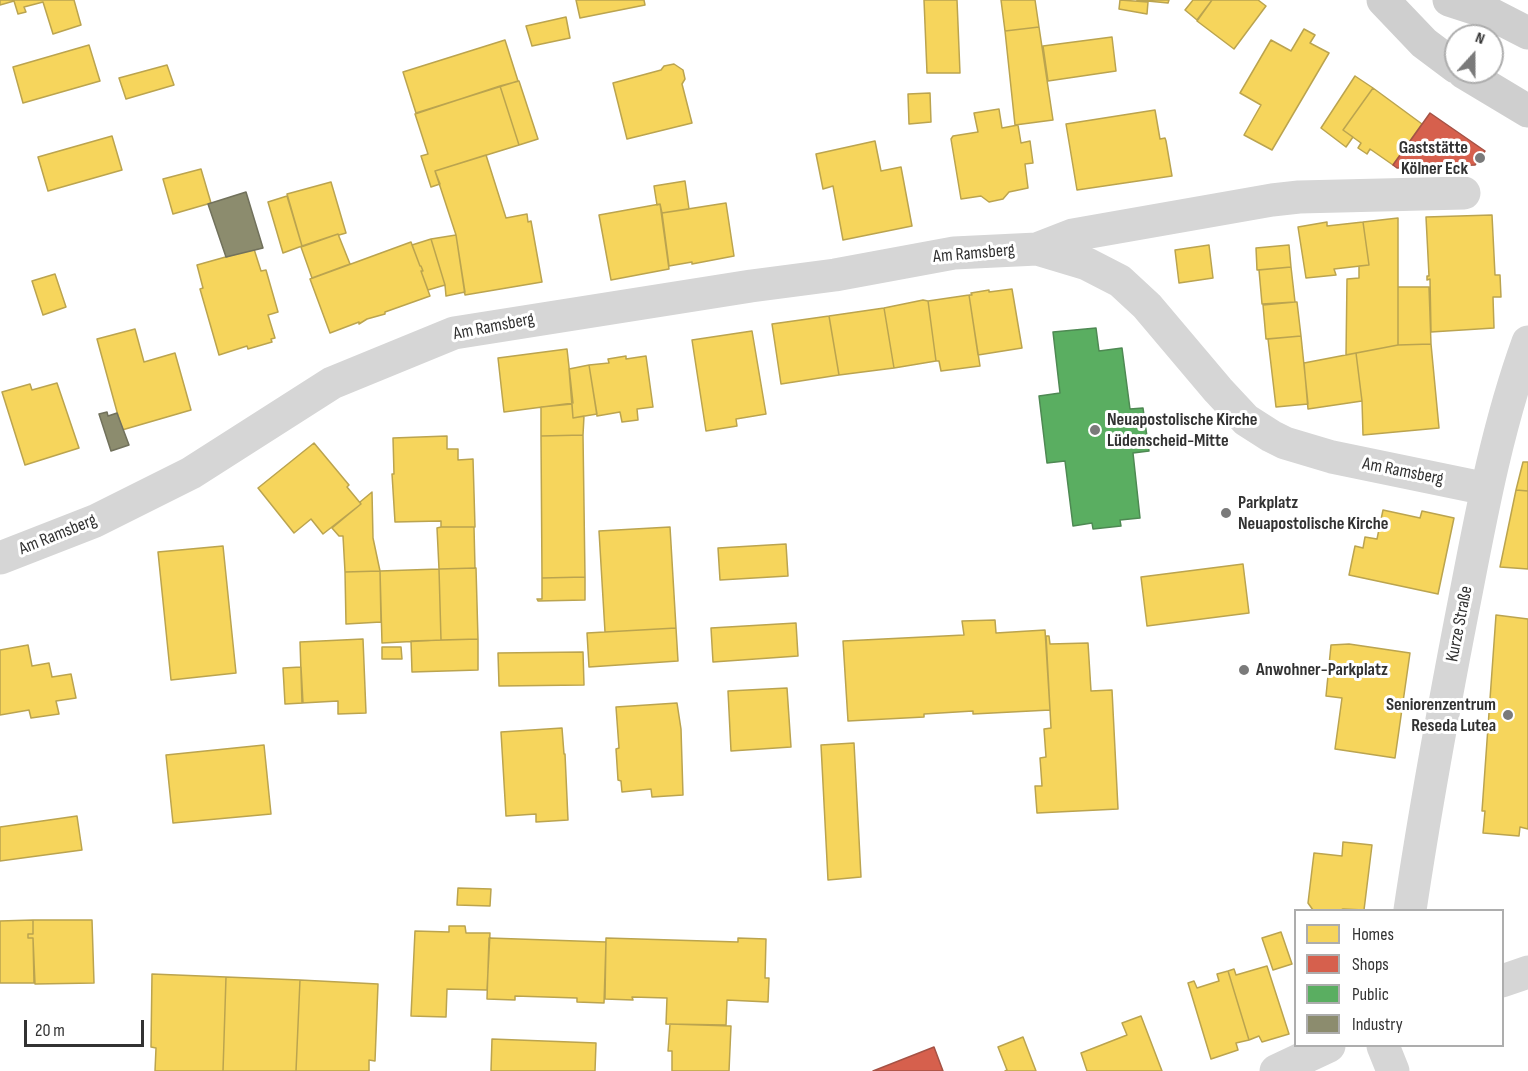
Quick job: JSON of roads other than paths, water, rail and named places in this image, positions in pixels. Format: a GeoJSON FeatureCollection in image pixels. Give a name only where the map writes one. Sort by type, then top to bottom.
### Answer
{"type":"FeatureCollection","features":[{"type":"Feature","properties":{"kind":"main road"},"geometry":{"type":"LineString","coordinates":[[1383,0],[1424,43],[1444,58]]}},
{"type":"Feature","properties":{"kind":"main road"},"geometry":{"type":"LineString","coordinates":[[1449,0],[1489,13],[1528,33]]}},
{"type":"Feature","properties":{"kind":"main road"},"geometry":{"type":"LineString","coordinates":[[1483,84],[1528,111]]}},
{"type":"Feature","properties":{"kind":"street","name":"Am Ramsberg"},"geometry":{"type":"LineString","coordinates":[[0,558],[95,521],[191,473],[333,383],[454,333],[835,275],[954,253],[1037,249],[1073,235],[1272,200],[1299,197],[1464,193]]}},
{"type":"Feature","properties":{"kind":"street","name":"Am Ramsberg"},"geometry":{"type":"LineString","coordinates":[[1037,249],[1087,264],[1120,281],[1147,306],[1246,420],[1272,436],[1286,443],[1332,457],[1487,489]]}},
{"type":"Feature","properties":{"kind":"street","name":"Kurze Straße"},"geometry":{"type":"LineString","coordinates":[[1410,909],[1457,639],[1487,489],[1516,373],[1528,342]]}},
{"type":"Feature","properties":{"kind":"street"},"geometry":{"type":"LineString","coordinates":[[1504,981],[1528,972]]}},
{"type":"Feature","properties":{"kind":"street"},"geometry":{"type":"LineString","coordinates":[[1276,1071],[1327,1047]]}},
{"type":"Feature","properties":{"kind":"street"},"geometry":{"type":"LineString","coordinates":[[1383,1047],[1393,1071]]}},
{"type":"Feature","properties":{"kind":"place","name":"Gaststätte Kölner Eck"},"geometry":{"type":"Point","coordinates":[1480,158]}},
{"type":"Feature","properties":{"kind":"place","name":"Neuapostolische Kirche Lüdenscheid-Mitte"},"geometry":{"type":"Point","coordinates":[1095,430]}},
{"type":"Feature","properties":{"kind":"place","name":"Parkplatz Neuapostolische Kirche"},"geometry":{"type":"Point","coordinates":[1226,513]}},
{"type":"Feature","properties":{"kind":"place","name":"Anwohner-Parkplatz"},"geometry":{"type":"Point","coordinates":[1244,670]}},
{"type":"Feature","properties":{"kind":"place","name":"Seniorenzentrum Reseda Lutea"},"geometry":{"type":"Point","coordinates":[1508,715]}}]}
